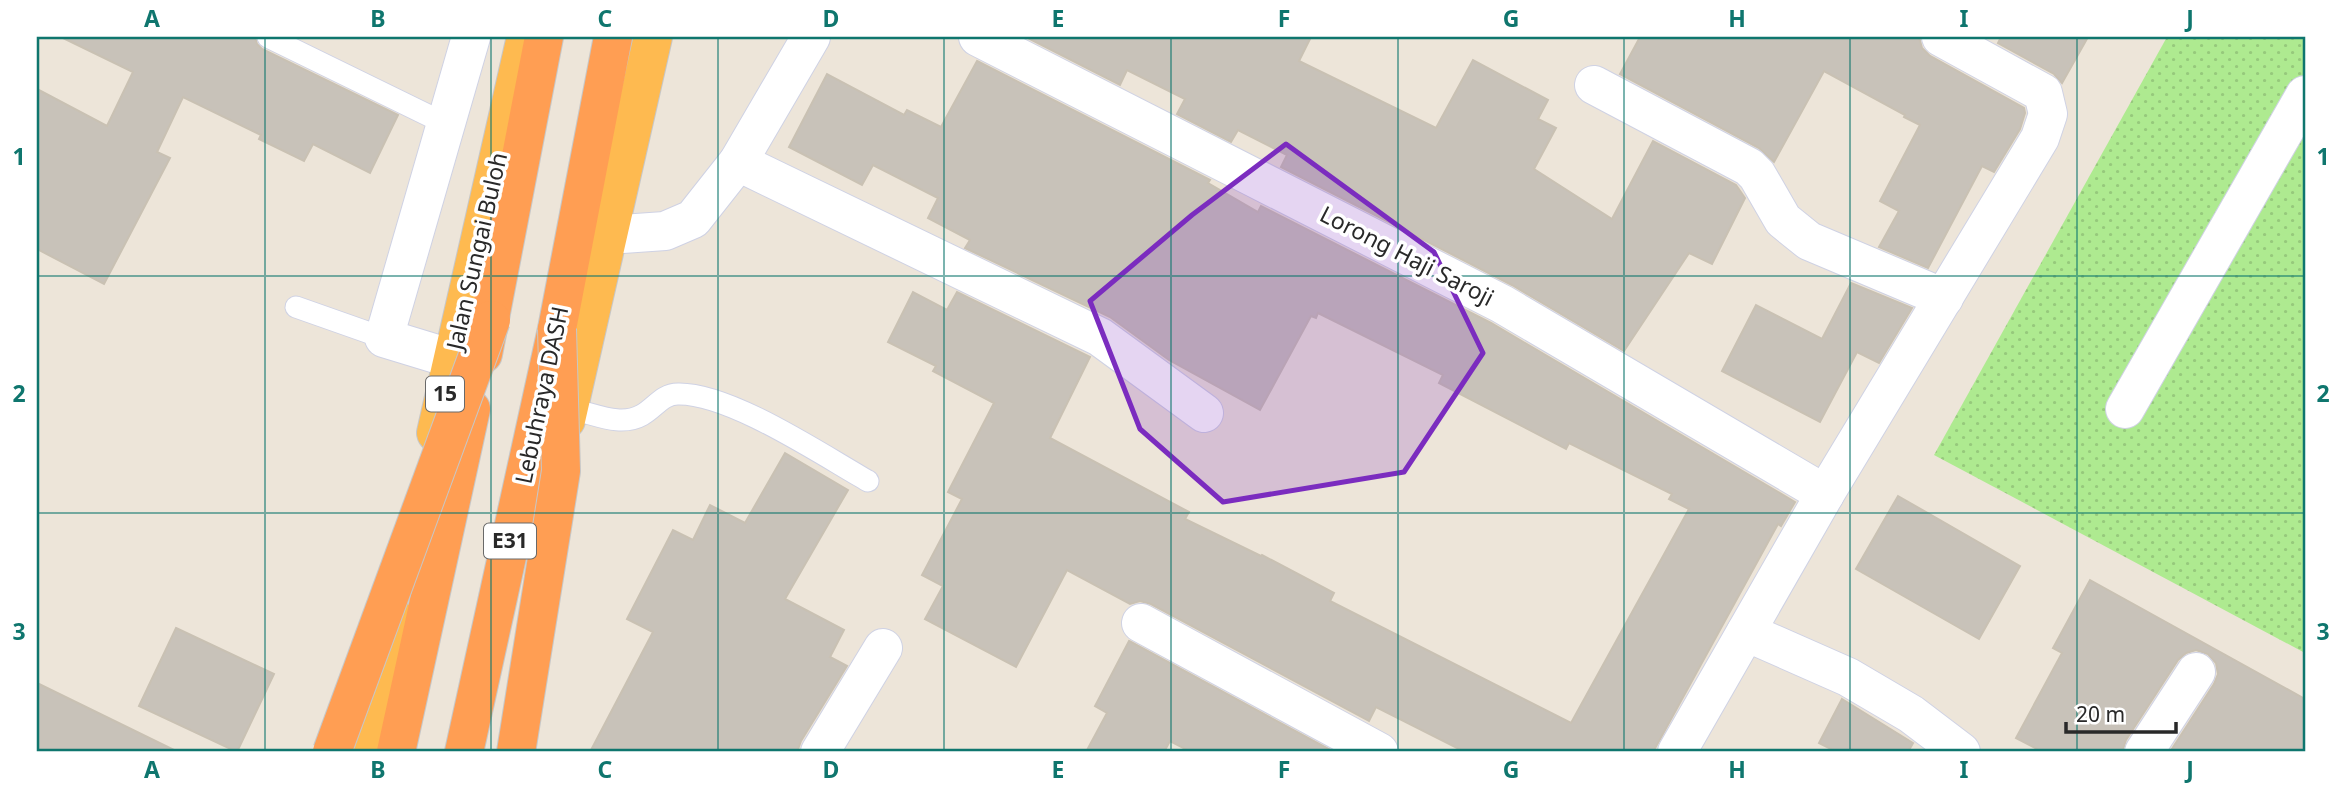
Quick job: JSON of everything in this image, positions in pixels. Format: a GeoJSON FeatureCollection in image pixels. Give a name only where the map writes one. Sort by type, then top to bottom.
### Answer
{"type":"FeatureCollection","features":[{"type":"Feature","properties":{"kind":"highway","name":"Jalan Sungai Buloh"},"geometry":{"type":"LineString","coordinates":[[365,752],[526,37]]}},
{"type":"Feature","properties":{"kind":"highway"},"geometry":{"type":"LineString","coordinates":[[396,752],[491,320],[544,37]]}},
{"type":"Feature","properties":{"kind":"highway","name":"Lebuhraya DASH"},"geometry":{"type":"LineString","coordinates":[[464,752],[556,329],[613,37]]}},
{"type":"Feature","properties":{"kind":"highway"},"geometry":{"type":"LineString","coordinates":[[497,752],[569,410],[653,37]]}},
{"type":"Feature","properties":{"kind":"highway"},"geometry":{"type":"LineString","coordinates":[[332,752],[491,320]]}},
{"type":"Feature","properties":{"kind":"highway"},"geometry":{"type":"LineString","coordinates":[[516,752],[561,471],[556,329]]}},
{"type":"Feature","properties":{"kind":"street"},"geometry":{"type":"LineString","coordinates":[[453,359],[384,338],[471,37]]}},
{"type":"Feature","properties":{"kind":"street"},"geometry":{"type":"LineString","coordinates":[[608,235],[665,231],[693,219],[738,162],[811,37]]}},
{"type":"Feature","properties":{"kind":"street","name":"Lorong Haji Saroji"},"geometry":{"type":"LineString","coordinates":[[978,37],[1502,304],[1825,494]]}},
{"type":"Feature","properties":{"kind":"street"},"geometry":{"type":"LineString","coordinates":[[1677,752],[1825,494],[2040,138],[2048,114],[2043,93],[1941,37]]}},
{"type":"Feature","properties":{"kind":"street"},"geometry":{"type":"LineString","coordinates":[[1594,85],[1749,167],[1757,175],[1783,220],[1809,241],[1944,298]]}},
{"type":"Feature","properties":{"kind":"street"},"geometry":{"type":"LineString","coordinates":[[2125,409],[2296,133],[2305,95]]}},
{"type":"Feature","properties":{"kind":"street"},"geometry":{"type":"LineString","coordinates":[[738,162],[1100,337],[1204,414]]}},
{"type":"Feature","properties":{"kind":"street"},"geometry":{"type":"LineString","coordinates":[[1142,622],[1379,752]]}},
{"type":"Feature","properties":{"kind":"street"},"geometry":{"type":"LineString","coordinates":[[1746,632],[1848,677],[1911,715],[1961,752]]}},
{"type":"Feature","properties":{"kind":"street"},"geometry":{"type":"LineString","coordinates":[[820,752],[883,648]]}},
{"type":"Feature","properties":{"kind":"street"},"geometry":{"type":"LineString","coordinates":[[2144,752],[2196,671]]}},
{"type":"Feature","properties":{"kind":"lane"},"geometry":{"type":"LineString","coordinates":[[268,37],[446,124]]}},
{"type":"Feature","properties":{"kind":"lane"},"geometry":{"type":"LineString","coordinates":[[296,306],[384,338]]}},
{"type":"Feature","properties":{"kind":"lane"},"geometry":{"type":"LineString","coordinates":[[569,410],[612,420],[641,416],[658,401],[677,394],[707,399],[742,410],[868,481]]}},
{"type":"Feature","properties":{"kind":"highlighted area"},"geometry":{"type":"Polygon","coordinates":[[[1286,144],[1434,252],[1483,353],[1404,472],[1223,502],[1140,429],[1090,301],[1192,215],[1286,144]]]}},
{"type":"Feature","properties":{"kind":"green space"},"geometry":{"type":"Polygon","coordinates":[[[2167,37],[2305,37],[2305,653],[1934,455],[2167,37]]]}},
{"type":"Feature","properties":{"kind":"building"},"geometry":{"type":"Polygon","coordinates":[[[61,37],[255,37],[262,49],[398,115],[370,173],[313,144],[304,161],[259,139],[261,135],[183,97],[157,152],[170,158],[104,284],[37,249],[37,89],[107,126],[133,72],[61,37]]]}},
{"type":"Feature","properties":{"kind":"building"},"geometry":{"type":"Polygon","coordinates":[[[1026,37],[1311,37],[1299,61],[1436,128],[1473,60],[1548,100],[1538,119],[1556,128],[1534,169],[1612,219],[1653,141],[1736,185],[1745,198],[1712,264],[1689,253],[1624,351],[1512,285],[1281,167],[1287,155],[1238,130],[1231,142],[1177,114],[1185,99],[1127,70],[1120,85],[1026,37]]]}},
{"type":"Feature","properties":{"kind":"building"},"geometry":{"type":"Polygon","coordinates":[[[1640,37],[1919,37],[1922,48],[1930,56],[2024,108],[2025,113],[2020,129],[1994,172],[1982,166],[1928,268],[1879,247],[1899,211],[1880,201],[1920,125],[1824,71],[1774,162],[1759,148],[1620,74],[1640,37]]]}},
{"type":"Feature","properties":{"kind":"building"},"geometry":{"type":"Polygon","coordinates":[[[2001,37],[2088,37],[2062,83],[2054,74],[1998,43],[2001,37]]]}},
{"type":"Feature","properties":{"kind":"building"},"geometry":{"type":"Polygon","coordinates":[[[977,61],[1210,180],[1208,183],[1258,212],[1261,206],[1491,323],[1795,502],[1781,526],[1778,524],[1653,752],[1465,752],[1376,707],[1369,721],[1151,604],[1140,601],[1130,604],[1067,570],[1016,667],[925,619],[943,586],[922,575],[962,499],[948,492],[994,403],[933,371],[936,366],[888,342],[913,292],[947,310],[957,292],[1090,357],[1050,438],[1189,512],[1185,519],[1334,593],[1330,601],[1571,723],[1689,509],[1669,499],[1672,494],[1569,443],[1566,449],[1439,383],[1443,375],[1318,313],[1316,318],[1311,316],[1260,410],[1169,360],[1110,317],[965,248],[970,240],[928,218],[938,198],[873,165],[862,185],[789,147],[827,74],[904,115],[907,110],[941,127],[977,61]]]}},
{"type":"Feature","properties":{"kind":"building"},"geometry":{"type":"Polygon","coordinates":[[[1851,283],[1912,308],[1879,363],[1857,352],[1820,422],[1722,371],[1756,305],[1822,339],[1851,283]]]}},
{"type":"Feature","properties":{"kind":"building"},"geometry":{"type":"Polygon","coordinates":[[[785,453],[848,490],[785,599],[844,630],[830,657],[847,666],[797,752],[590,752],[653,632],[627,619],[673,530],[693,540],[710,505],[745,523],[785,453]]]}},
{"type":"Feature","properties":{"kind":"building"},"geometry":{"type":"Polygon","coordinates":[[[1898,496],[2020,566],[1979,639],[1856,569],[1898,496]]]}},
{"type":"Feature","properties":{"kind":"building"},"geometry":{"type":"Polygon","coordinates":[[[2090,580],[2305,699],[2305,752],[2170,752],[2218,674],[2216,663],[2208,654],[2196,650],[2186,653],[2178,660],[2126,740],[2122,752],[2043,752],[2016,738],[2062,653],[2053,648],[2090,580]]]}},
{"type":"Feature","properties":{"kind":"building"},"geometry":{"type":"Polygon","coordinates":[[[176,628],[274,674],[237,752],[139,706],[176,628]]]}},
{"type":"Feature","properties":{"kind":"building"},"geometry":{"type":"Polygon","coordinates":[[[1129,641],[1334,752],[1191,752],[1170,741],[1164,752],[1086,752],[1107,713],[1095,706],[1129,641]]]}},
{"type":"Feature","properties":{"kind":"building"},"geometry":{"type":"Polygon","coordinates":[[[37,683],[178,752],[37,752],[37,683]]]}},
{"type":"Feature","properties":{"kind":"building"},"geometry":{"type":"Polygon","coordinates":[[[1842,699],[1913,743],[1908,752],[1837,752],[1819,743],[1842,699]]]}}]}
